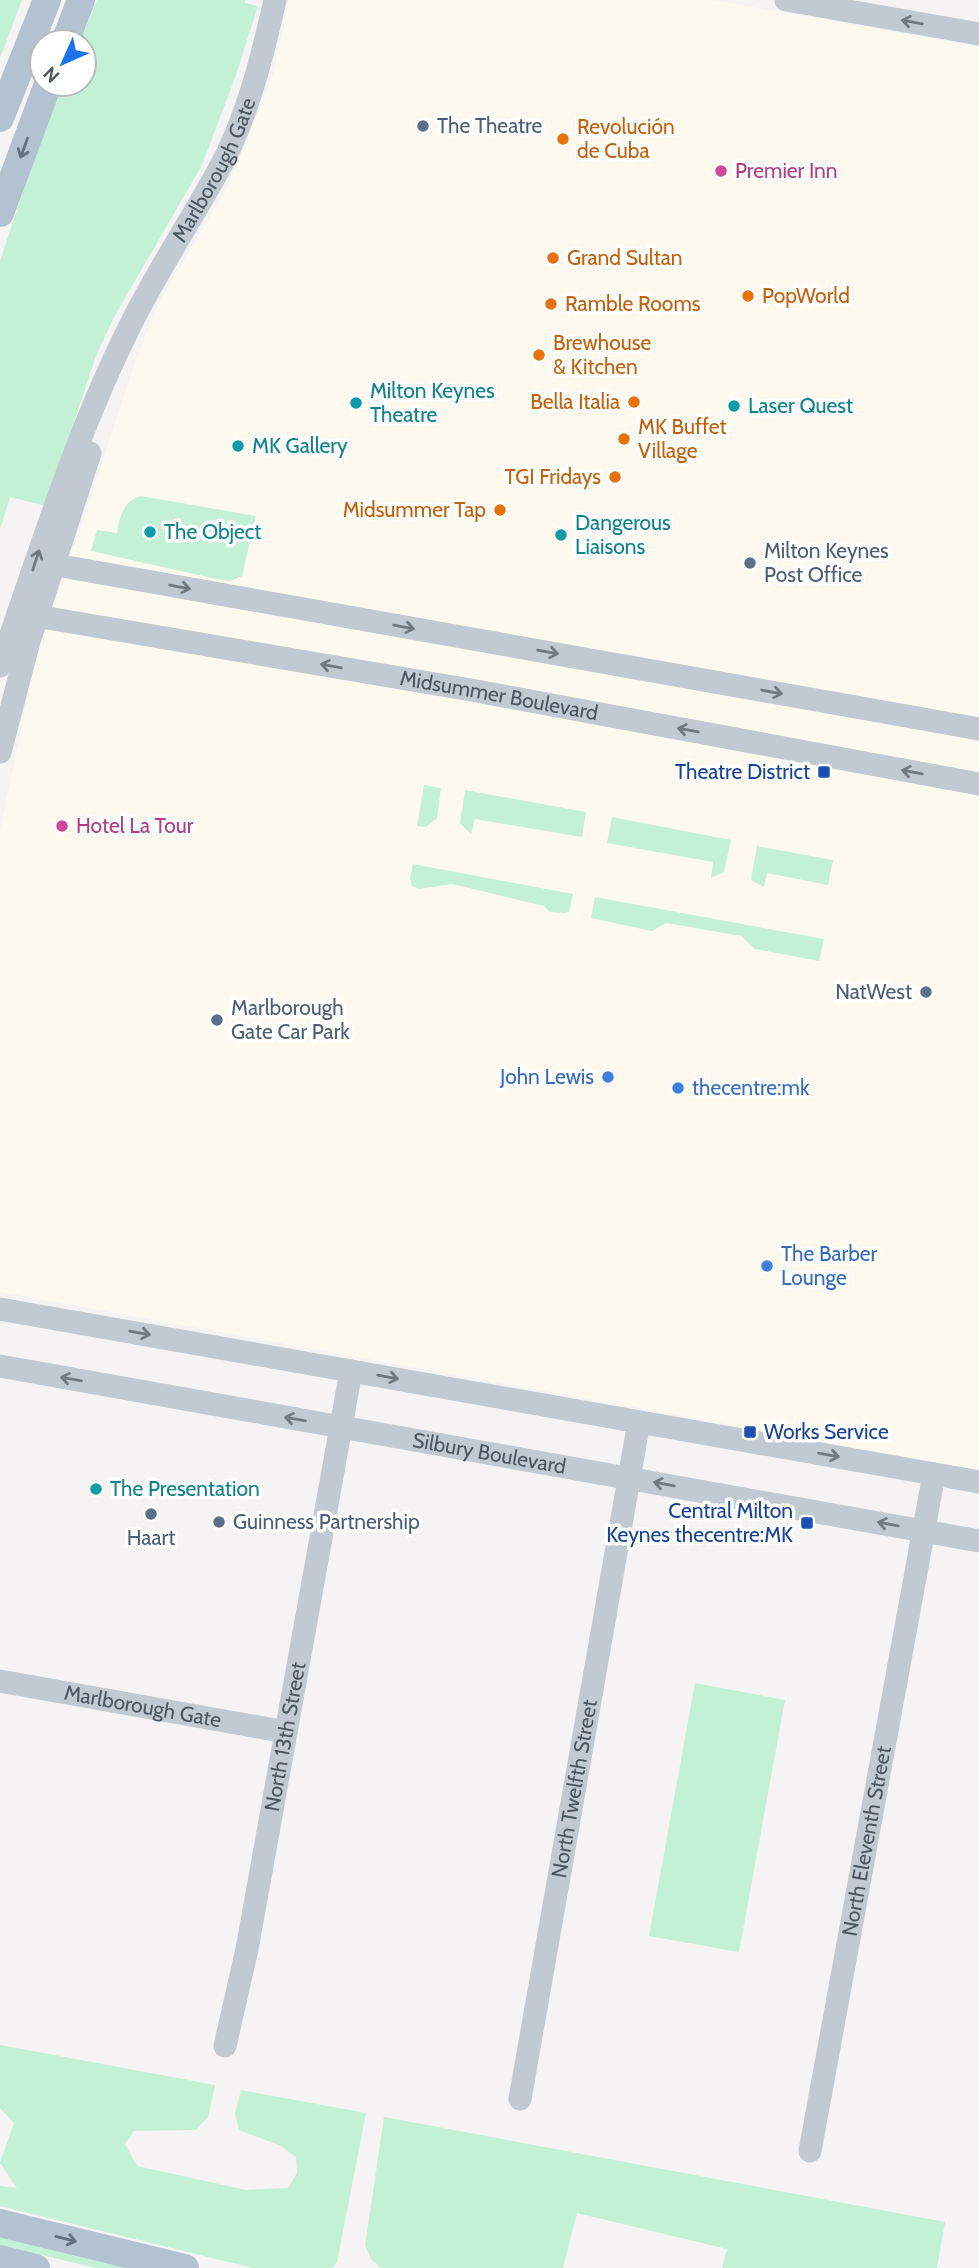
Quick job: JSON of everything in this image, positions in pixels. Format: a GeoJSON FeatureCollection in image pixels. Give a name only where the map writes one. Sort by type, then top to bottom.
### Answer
{"type":"FeatureCollection","features":[{"type":"Feature","properties":{"kind":"main road"},"geometry":{"type":"LineString","coordinates":[[0,118],[47,0]]}},
{"type":"Feature","properties":{"kind":"main road"},"geometry":{"type":"LineString","coordinates":[[70,28],[81,0]]}},
{"type":"Feature","properties":{"kind":"main road"},"geometry":{"type":"LineString","coordinates":[[0,213],[43,98]]}},
{"type":"Feature","properties":{"kind":"main road"},"geometry":{"type":"LineString","coordinates":[[0,2223],[185,2268]]}},
{"type":"Feature","properties":{"kind":"main road"},"geometry":{"type":"LineString","coordinates":[[0,2259],[36,2268]]}},
{"type":"Feature","properties":{"kind":"street","name":"Marlborough Gate"},"geometry":{"type":"LineString","coordinates":[[0,713],[11,663],[128,330],[177,237],[220,169],[254,82],[275,0]]}},
{"type":"Feature","properties":{"kind":"street"},"geometry":{"type":"LineString","coordinates":[[786,0],[979,34]]}},
{"type":"Feature","properties":{"kind":"street","name":"Marlborough Gate"},"geometry":{"type":"LineString","coordinates":[[0,752],[11,663],[29,641],[28,615],[56,565],[63,509]]}},
{"type":"Feature","properties":{"kind":"street"},"geometry":{"type":"LineString","coordinates":[[56,565],[979,729]]}},
{"type":"Feature","properties":{"kind":"street","name":"Midsummer Boulevard"},"geometry":{"type":"LineString","coordinates":[[28,615],[471,690],[979,784]]}},
{"type":"Feature","properties":{"kind":"street"},"geometry":{"type":"LineString","coordinates":[[0,1309],[979,1482]]}},
{"type":"Feature","properties":{"kind":"street","name":"Silbury Boulevard"},"geometry":{"type":"LineString","coordinates":[[0,1366],[979,1541]]}},
{"type":"Feature","properties":{"kind":"street","name":"North 13th Street"},"geometry":{"type":"LineString","coordinates":[[225,2046],[247,1949],[351,1371]]}},
{"type":"Feature","properties":{"kind":"street","name":"North Twelfth Street"},"geometry":{"type":"LineString","coordinates":[[520,2099],[639,1422]]}},
{"type":"Feature","properties":{"kind":"street","name":"North Eleventh Street"},"geometry":{"type":"LineString","coordinates":[[810,2151],[934,1474]]}},
{"type":"Feature","properties":{"kind":"street","name":"Marlborough Gate"},"geometry":{"type":"LineString","coordinates":[[0,1681],[286,1732]]}},
{"type":"Feature","properties":{"kind":"shaded area"},"geometry":{"type":"Polygon","coordinates":[[[289,0],[713,0],[979,47],[979,1470],[0,1292],[0,830],[34,669],[136,359],[159,302],[229,185],[273,75],[289,0]]]}},
{"type":"Feature","properties":{"kind":"green space"},"geometry":{"type":"Polygon","coordinates":[[[0,0],[22,0],[0,58],[0,0]]]}},
{"type":"Feature","properties":{"kind":"green space"},"geometry":{"type":"Polygon","coordinates":[[[97,0],[245,0],[245,3],[258,6],[235,78],[201,167],[114,317],[96,356],[46,506],[10,497],[0,529],[0,261],[36,152],[58,98],[98,98],[98,28],[86,28],[97,0]]]}},
{"type":"Feature","properties":{"kind":"green space"},"geometry":{"type":"Polygon","coordinates":[[[141,496],[256,516],[242,576],[230,581],[91,551],[97,530],[117,533],[126,505],[141,496]]]}},
{"type":"Feature","properties":{"kind":"green space"},"geometry":{"type":"Polygon","coordinates":[[[424,785],[441,788],[437,818],[426,827],[417,826],[424,785]]]}},
{"type":"Feature","properties":{"kind":"green space"},"geometry":{"type":"Polygon","coordinates":[[[465,790],[586,812],[582,837],[475,819],[471,834],[460,823],[465,790]]]}},
{"type":"Feature","properties":{"kind":"green space"},"geometry":{"type":"Polygon","coordinates":[[[612,817],[731,840],[724,872],[711,878],[713,862],[607,843],[612,817]]]}},
{"type":"Feature","properties":{"kind":"green space"},"geometry":{"type":"Polygon","coordinates":[[[757,846],[833,860],[828,885],[767,873],[764,887],[751,880],[757,846]]]}},
{"type":"Feature","properties":{"kind":"green space"},"geometry":{"type":"Polygon","coordinates":[[[413,864],[573,894],[569,912],[550,912],[544,906],[452,884],[419,889],[412,886],[410,879],[413,864]]]}},
{"type":"Feature","properties":{"kind":"green space"},"geometry":{"type":"Polygon","coordinates":[[[595,897],[824,939],[819,961],[755,949],[741,936],[666,923],[652,931],[591,918],[595,897]]]}},
{"type":"Feature","properties":{"kind":"green space"},"geometry":{"type":"Polygon","coordinates":[[[695,1683],[785,1700],[739,1952],[649,1936],[695,1683]]]}},
{"type":"Feature","properties":{"kind":"green space"},"geometry":{"type":"Polygon","coordinates":[[[0,2045],[215,2085],[208,2117],[196,2130],[134,2131],[125,2144],[137,2166],[246,2190],[288,2188],[297,2173],[296,2157],[281,2146],[239,2130],[235,2113],[241,2090],[366,2113],[337,2262],[332,2268],[253,2268],[0,2206],[0,2186],[17,2188],[0,2163],[14,2123],[0,2108],[0,2045]]]}},
{"type":"Feature","properties":{"kind":"green space"},"geometry":{"type":"Polygon","coordinates":[[[384,2117],[945,2222],[937,2268],[722,2268],[727,2249],[577,2213],[563,2268],[381,2268],[371,2259],[365,2246],[384,2117]]]}},
{"type":"Feature","properties":{"kind":"green space"},"geometry":{"type":"Polygon","coordinates":[[[0,2229],[159,2268],[96,2268],[0,2245],[0,2229]]]}},
{"type":"Feature","properties":{"kind":"place","name":"The Theatre"},"geometry":{"type":"Point","coordinates":[423,126]}},
{"type":"Feature","properties":{"kind":"place","name":"Revolución de Cuba"},"geometry":{"type":"Point","coordinates":[563,139]}},
{"type":"Feature","properties":{"kind":"place","name":"Premier Inn"},"geometry":{"type":"Point","coordinates":[721,171]}},
{"type":"Feature","properties":{"kind":"place","name":"Grand Sultan"},"geometry":{"type":"Point","coordinates":[553,258]}},
{"type":"Feature","properties":{"kind":"place","name":"PopWorld"},"geometry":{"type":"Point","coordinates":[748,296]}},
{"type":"Feature","properties":{"kind":"place","name":"Ramble Rooms"},"geometry":{"type":"Point","coordinates":[551,304]}},
{"type":"Feature","properties":{"kind":"place","name":"Brewhouse & Kitchen"},"geometry":{"type":"Point","coordinates":[539,355]}},
{"type":"Feature","properties":{"kind":"place","name":"Bella Italia"},"geometry":{"type":"Point","coordinates":[634,402]}},
{"type":"Feature","properties":{"kind":"place","name":"Milton Keynes Theatre"},"geometry":{"type":"Point","coordinates":[356,403]}},
{"type":"Feature","properties":{"kind":"place","name":"Laser Quest"},"geometry":{"type":"Point","coordinates":[734,406]}},
{"type":"Feature","properties":{"kind":"place","name":"MK Buffet Village"},"geometry":{"type":"Point","coordinates":[624,439]}},
{"type":"Feature","properties":{"kind":"place","name":"MK Gallery"},"geometry":{"type":"Point","coordinates":[238,446]}},
{"type":"Feature","properties":{"kind":"place","name":"TGI Fridays"},"geometry":{"type":"Point","coordinates":[615,477]}},
{"type":"Feature","properties":{"kind":"place","name":"Midsummer Tap"},"geometry":{"type":"Point","coordinates":[500,510]}},
{"type":"Feature","properties":{"kind":"place","name":"The Object"},"geometry":{"type":"Point","coordinates":[150,532]}},
{"type":"Feature","properties":{"kind":"place","name":"Dangerous Liaisons"},"geometry":{"type":"Point","coordinates":[561,535]}},
{"type":"Feature","properties":{"kind":"place","name":"Milton Keynes Post Office"},"geometry":{"type":"Point","coordinates":[750,563]}},
{"type":"Feature","properties":{"kind":"place","name":"Theatre District"},"geometry":{"type":"Point","coordinates":[824,772]}},
{"type":"Feature","properties":{"kind":"place","name":"Hotel La Tour"},"geometry":{"type":"Point","coordinates":[62,826]}},
{"type":"Feature","properties":{"kind":"place","name":"NatWest"},"geometry":{"type":"Point","coordinates":[926,992]}},
{"type":"Feature","properties":{"kind":"place","name":"Marlborough Gate Car Park"},"geometry":{"type":"Point","coordinates":[217,1020]}},
{"type":"Feature","properties":{"kind":"place","name":"John Lewis"},"geometry":{"type":"Point","coordinates":[608,1077]}},
{"type":"Feature","properties":{"kind":"place","name":"thecentre:mk"},"geometry":{"type":"Point","coordinates":[678,1088]}},
{"type":"Feature","properties":{"kind":"place","name":"The Barber Lounge"},"geometry":{"type":"Point","coordinates":[767,1266]}},
{"type":"Feature","properties":{"kind":"place","name":"Works Service"},"geometry":{"type":"Point","coordinates":[750,1432]}},
{"type":"Feature","properties":{"kind":"place","name":"The Presentation"},"geometry":{"type":"Point","coordinates":[96,1489]}},
{"type":"Feature","properties":{"kind":"place","name":"Haart"},"geometry":{"type":"Point","coordinates":[151,1514]}},
{"type":"Feature","properties":{"kind":"place","name":"Guinness Partnership"},"geometry":{"type":"Point","coordinates":[219,1522]}},
{"type":"Feature","properties":{"kind":"place","name":"Central Milton Keynes thecentre:MK"},"geometry":{"type":"Point","coordinates":[807,1523]}}]}
